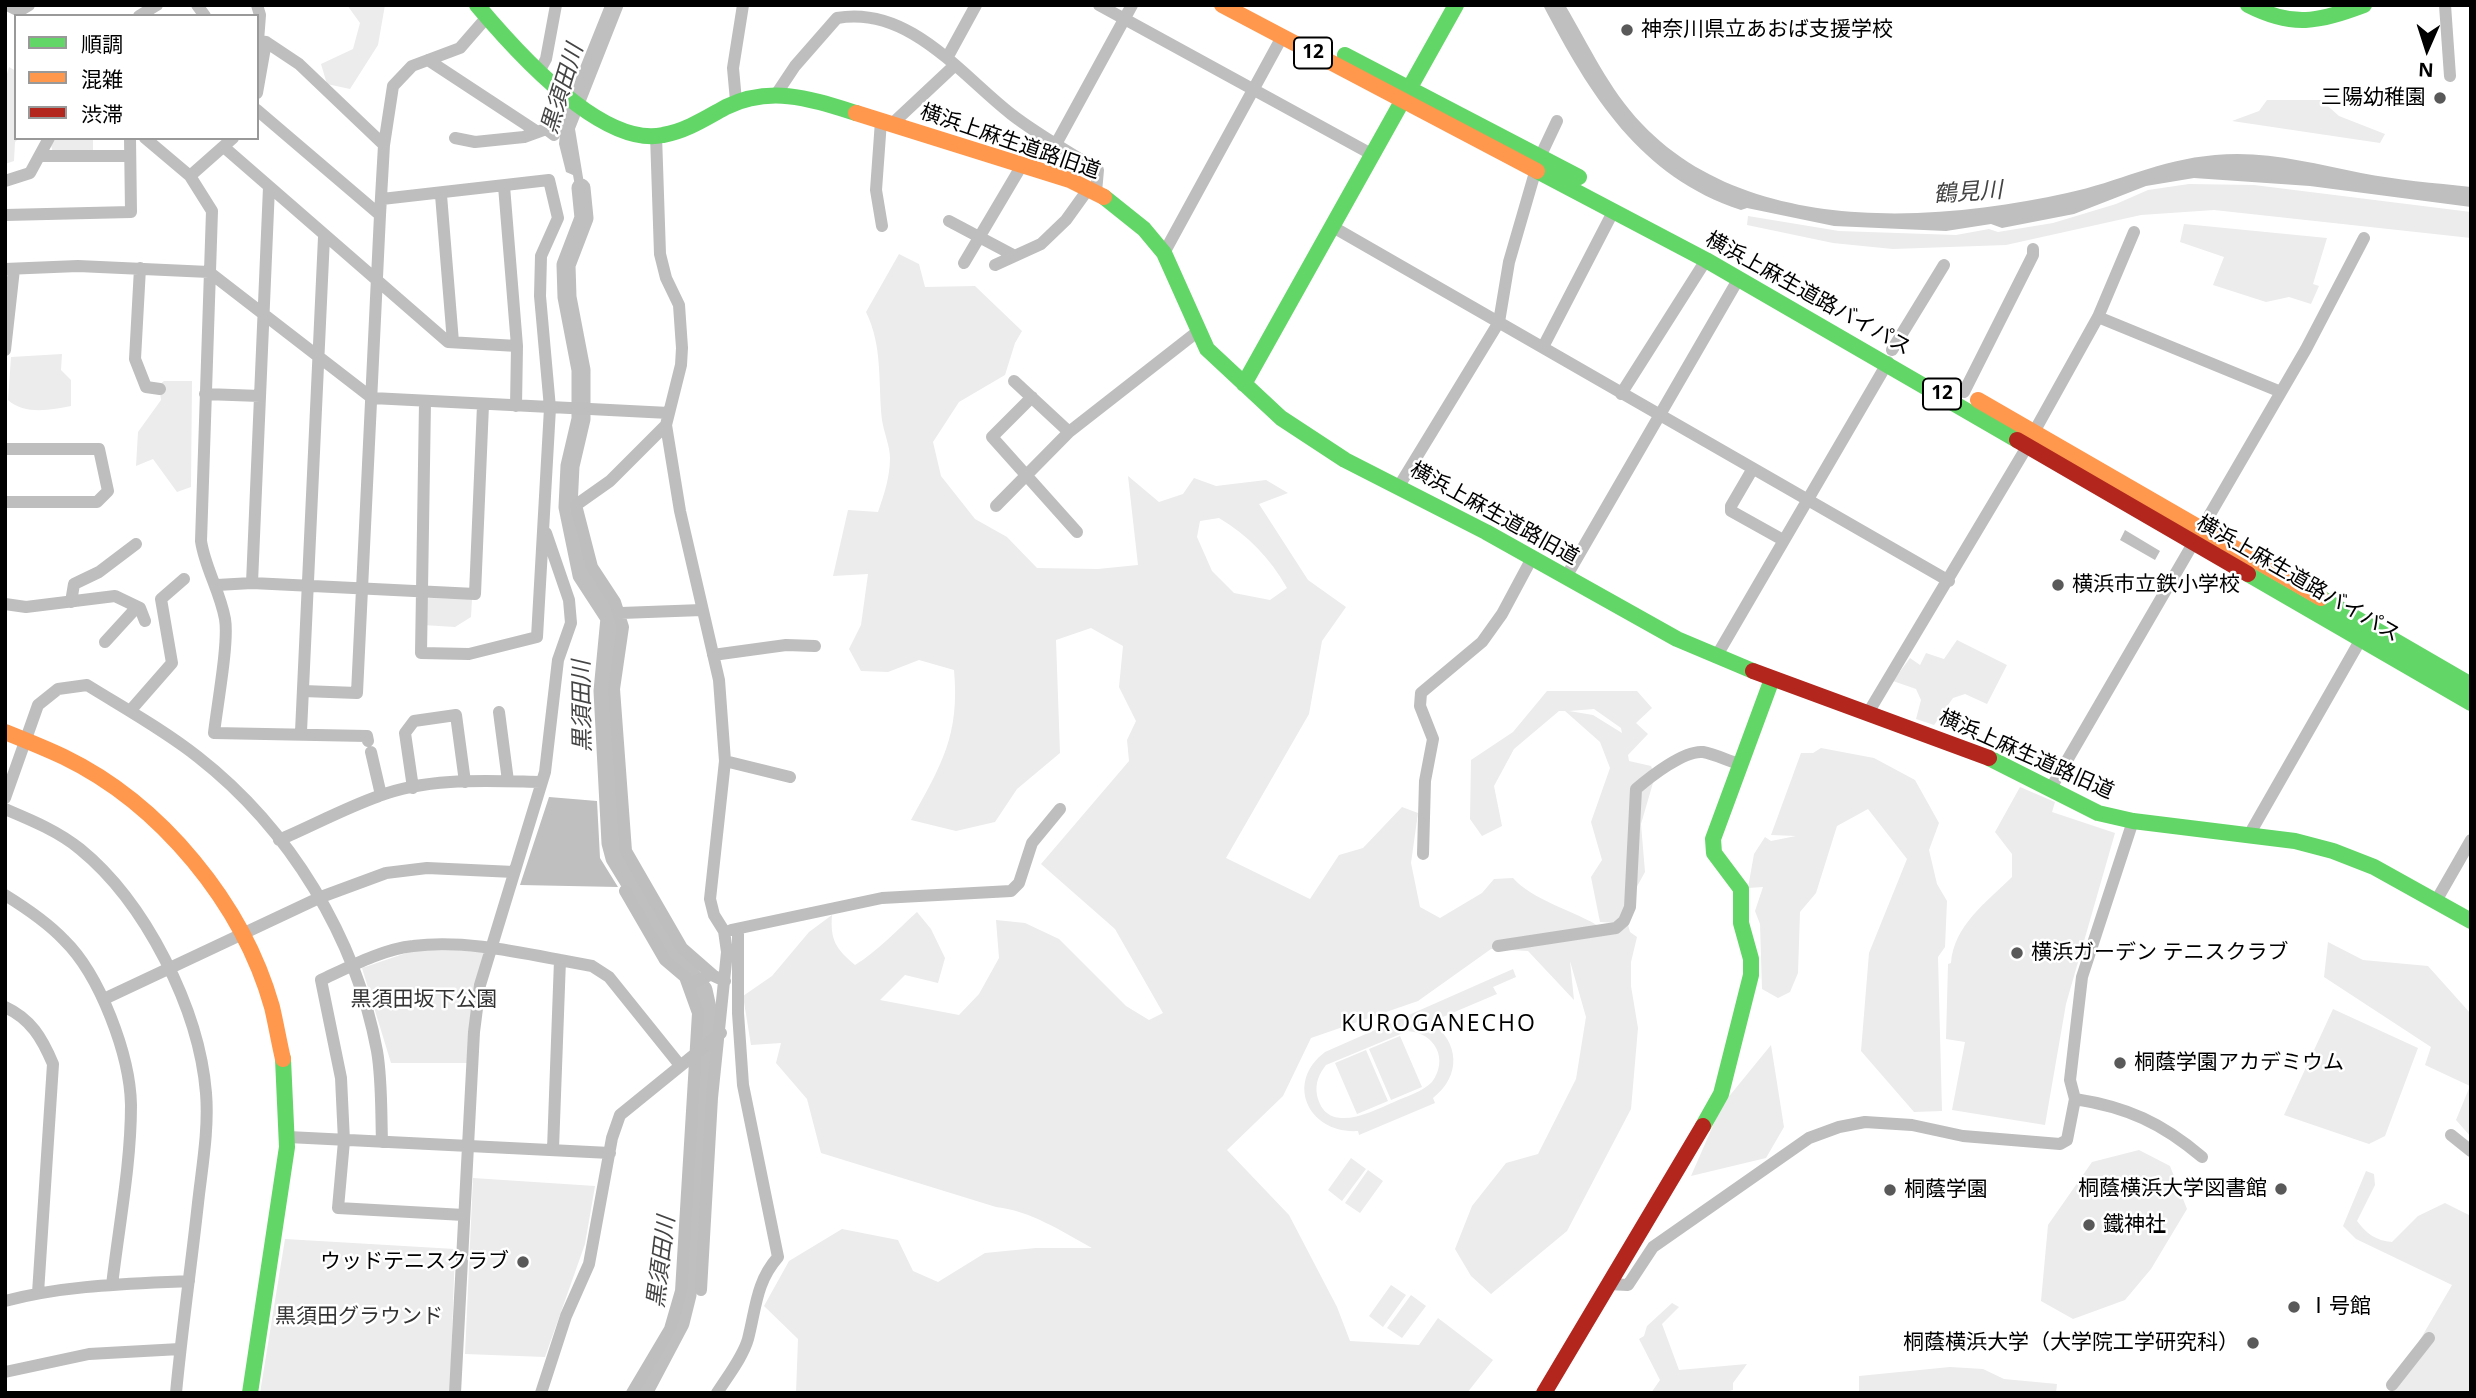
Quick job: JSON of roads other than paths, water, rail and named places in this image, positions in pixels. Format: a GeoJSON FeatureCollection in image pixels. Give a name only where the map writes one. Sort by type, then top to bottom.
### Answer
{"type":"FeatureCollection","features":[{"type":"Feature","properties":{"kind":"street"},"geometry":{"type":"LineString","coordinates":[[7,5],[19,10],[29,5]]}},
{"type":"Feature","properties":{"kind":"street"},"geometry":{"type":"LineString","coordinates":[[257,5],[261,15],[260,41],[299,64],[384,145]]}},
{"type":"Feature","properties":{"kind":"street"},"geometry":{"type":"LineString","coordinates":[[303,691],[356,693],[384,145],[393,86],[411,66],[460,48],[482,11],[540,70],[546,60],[556,5]]}},
{"type":"Feature","properties":{"kind":"street"},"geometry":{"type":"LineString","coordinates":[[736,101],[733,68],[743,5]]}},
{"type":"Feature","properties":{"kind":"street"},"geometry":{"type":"LineString","coordinates":[[777,93],[795,66],[837,18],[844,5]]}},
{"type":"Feature","properties":{"kind":"street"},"geometry":{"type":"LineString","coordinates":[[882,226],[876,190],[886,123],[951,62],[976,5]]}},
{"type":"Feature","properties":{"kind":"street"},"geometry":{"type":"LineString","coordinates":[[1099,5],[1373,155]]}},
{"type":"Feature","properties":{"kind":"street"},"geometry":{"type":"LineString","coordinates":[[1056,144],[1132,5]]}},
{"type":"Feature","properties":{"kind":"street","name":"横浜上麻生道路バイパス"},"geometry":{"type":"LineString","coordinates":[[1222,5],[1282,37],[1407,95]]}},
{"type":"Feature","properties":{"kind":"street","name":"横浜上麻生道路バイパス"},"geometry":{"type":"LineString","coordinates":[[1249,5],[1407,95],[1538,163],[1890,356],[2198,536],[2471,685]]}},
{"type":"Feature","properties":{"kind":"street"},"geometry":{"type":"LineString","coordinates":[[1244,384],[1456,5]]}},
{"type":"Feature","properties":{"kind":"street"},"geometry":{"type":"LineString","coordinates":[[2248,5],[2269,10],[2296,24],[2310,23],[2364,5]]}},
{"type":"Feature","properties":{"kind":"street"},"geometry":{"type":"LineString","coordinates":[[2445,5],[2450,76]]}},
{"type":"Feature","properties":{"kind":"street"},"geometry":{"type":"LineString","coordinates":[[837,18],[870,16],[922,38],[1012,115],[1098,170],[1093,190],[1041,244],[995,265]]}},
{"type":"Feature","properties":{"kind":"street"},"geometry":{"type":"LineString","coordinates":[[1164,253],[1282,37]]}},
{"type":"Feature","properties":{"kind":"street"},"geometry":{"type":"LineString","coordinates":[[428,60],[537,131]]}},
{"type":"Feature","properties":{"kind":"street","name":"横浜上麻生道路旧道"},"geometry":{"type":"LineString","coordinates":[[540,70],[587,115],[625,134],[656,135],[682,130],[736,101],[777,93],[805,97],[1093,190],[1127,212],[1164,253],[1197,332],[1216,359],[1281,418],[1345,460],[1399,486],[1716,657],[1772,680],[1981,754],[2098,813],[2133,821],[2295,841],[2340,853],[2374,867],[2471,921]]}},
{"type":"Feature","properties":{"kind":"street"},"geometry":{"type":"LineString","coordinates":[[259,112],[380,215]]}},
{"type":"Feature","properties":{"kind":"street"},"geometry":{"type":"LineString","coordinates":[[1399,486],[1499,322],[1509,262],[1538,163],[1557,121]]}},
{"type":"Feature","properties":{"kind":"street"},"geometry":{"type":"LineString","coordinates":[[455,138],[475,142],[524,137],[546,129],[554,135]]}},
{"type":"Feature","properties":{"kind":"street"},"geometry":{"type":"LineString","coordinates":[[656,135],[660,254],[666,278],[679,305],[682,341],[681,365],[667,419],[670,465],[719,680],[725,761],[710,899],[714,915],[727,942],[712,1098],[701,1290]]}},
{"type":"Feature","properties":{"kind":"street"},"geometry":{"type":"LineString","coordinates":[[5,181],[30,173],[48,140]]}},
{"type":"Feature","properties":{"kind":"street"},"geometry":{"type":"LineString","coordinates":[[5,215],[131,212],[130,140]]}},
{"type":"Feature","properties":{"kind":"street"},"geometry":{"type":"LineString","coordinates":[[147,140],[190,176],[212,211],[201,541],[204,563],[217,585],[226,622],[214,733],[301,732],[367,736],[381,795]]}},
{"type":"Feature","properties":{"kind":"street"},"geometry":{"type":"LineString","coordinates":[[190,176],[229,143],[269,187],[324,237],[448,342],[517,346]]}},
{"type":"Feature","properties":{"kind":"street"},"geometry":{"type":"LineString","coordinates":[[40,156],[130,156]]}},
{"type":"Feature","properties":{"kind":"street","name":"横浜上麻生道路バイパス"},"geometry":{"type":"LineString","coordinates":[[1538,163],[1614,210],[1739,278],[1964,392],[2031,439]]}},
{"type":"Feature","properties":{"kind":"street"},"geometry":{"type":"LineString","coordinates":[[964,263],[1021,165]]}},
{"type":"Feature","properties":{"kind":"street"},"geometry":{"type":"LineString","coordinates":[[382,199],[442,195],[549,180],[558,218],[541,256],[540,296],[553,408],[543,503],[544,530],[537,637],[469,654],[421,653],[425,402]]}},
{"type":"Feature","properties":{"kind":"street"},"geometry":{"type":"LineString","coordinates":[[252,583],[269,187]]}},
{"type":"Feature","properties":{"kind":"street"},"geometry":{"type":"LineString","coordinates":[[504,187],[517,346],[516,406]]}},
{"type":"Feature","properties":{"kind":"street"},"geometry":{"type":"LineString","coordinates":[[442,195],[453,342]]}},
{"type":"Feature","properties":{"kind":"street"},"geometry":{"type":"LineString","coordinates":[[1543,347],[1614,210]]}},
{"type":"Feature","properties":{"kind":"street"},"geometry":{"type":"LineString","coordinates":[[949,221],[1015,256]]}},
{"type":"Feature","properties":{"kind":"street"},"geometry":{"type":"LineString","coordinates":[[1333,227],[1949,581]]}},
{"type":"Feature","properties":{"kind":"street"},"geometry":{"type":"LineString","coordinates":[[1868,713],[1949,581],[2031,439],[2098,317],[2134,232]]}},
{"type":"Feature","properties":{"kind":"street"},"geometry":{"type":"LineString","coordinates":[[301,732],[324,237]]}},
{"type":"Feature","properties":{"kind":"street"},"geometry":{"type":"LineString","coordinates":[[2051,788],[2281,392],[2364,239]]}},
{"type":"Feature","properties":{"kind":"street"},"geometry":{"type":"LineString","coordinates":[[1964,392],[2034,256],[2033,249]]}},
{"type":"Feature","properties":{"kind":"street"},"geometry":{"type":"LineString","coordinates":[[1621,394],[1706,260]]}},
{"type":"Feature","properties":{"kind":"street"},"geometry":{"type":"LineString","coordinates":[[1716,657],[1944,265]]}},
{"type":"Feature","properties":{"kind":"street"},"geometry":{"type":"LineString","coordinates":[[5,350],[10,269],[78,266],[209,272],[372,398],[598,409],[667,419]]}},
{"type":"Feature","properties":{"kind":"street"},"geometry":{"type":"LineString","coordinates":[[140,268],[135,359],[146,387],[160,389]]}},
{"type":"Feature","properties":{"kind":"street"},"geometry":{"type":"LineString","coordinates":[[1566,577],[1739,278]]}},
{"type":"Feature","properties":{"kind":"street"},"geometry":{"type":"LineString","coordinates":[[2098,317],[2281,392]]}},
{"type":"Feature","properties":{"kind":"street"},"geometry":{"type":"LineString","coordinates":[[996,506],[1069,432],[1197,332]]}},
{"type":"Feature","properties":{"kind":"street"},"geometry":{"type":"LineString","coordinates":[[1014,381],[1069,432]]}},
{"type":"Feature","properties":{"kind":"street"},"geometry":{"type":"LineString","coordinates":[[205,394],[260,396]]}},
{"type":"Feature","properties":{"kind":"street"},"geometry":{"type":"LineString","coordinates":[[1032,397],[992,437],[1077,532]]}},
{"type":"Feature","properties":{"kind":"street"},"geometry":{"type":"LineString","coordinates":[[217,585],[252,583],[475,594],[483,405]]}},
{"type":"Feature","properties":{"kind":"street"},"geometry":{"type":"LineString","coordinates":[[667,419],[610,481],[576,505],[592,567],[621,613],[623,639],[614,689],[619,726],[624,844],[677,941],[712,974],[725,981]]}},
{"type":"Feature","properties":{"kind":"street"},"geometry":{"type":"LineString","coordinates":[[5,449],[99,449],[108,491],[97,502],[5,502]]}},
{"type":"Feature","properties":{"kind":"street"},"geometry":{"type":"LineString","coordinates":[[1752,470],[1731,510],[1783,540]]}},
{"type":"Feature","properties":{"kind":"street"},"geometry":{"type":"LineString","coordinates":[[455,1393],[467,1146],[474,1032],[480,985],[541,782],[549,749],[558,660],[571,623],[569,600],[544,530]]}},
{"type":"Feature","properties":{"kind":"street","name":"横浜上麻生道路バイパス"},"geometry":{"type":"LineString","coordinates":[[2198,536],[2361,639],[2471,703]]}},
{"type":"Feature","properties":{"kind":"street"},"geometry":{"type":"LineString","coordinates":[[71,602],[74,584],[99,572],[136,544]]}},
{"type":"Feature","properties":{"kind":"street"},"geometry":{"type":"LineString","coordinates":[[1423,855],[1425,781],[1433,739],[1420,706],[1421,693],[1482,642],[1502,614],[1532,558]]}},
{"type":"Feature","properties":{"kind":"street"},"geometry":{"type":"LineString","coordinates":[[130,711],[172,663],[160,599],[184,579]]}},
{"type":"Feature","properties":{"kind":"street"},"geometry":{"type":"LineString","coordinates":[[5,604],[26,607],[115,596],[137,607],[145,621]]}},
{"type":"Feature","properties":{"kind":"street"},"geometry":{"type":"LineString","coordinates":[[105,642],[137,607]]}},
{"type":"Feature","properties":{"kind":"street"},"geometry":{"type":"LineString","coordinates":[[621,613],[702,610]]}},
{"type":"Feature","properties":{"kind":"street"},"geometry":{"type":"LineString","coordinates":[[2249,835],[2361,639]]}},
{"type":"Feature","properties":{"kind":"street"},"geometry":{"type":"LineString","coordinates":[[713,655],[786,645],[815,646]]}},
{"type":"Feature","properties":{"kind":"street"},"geometry":{"type":"LineString","coordinates":[[1544,1393],[1676,1175],[1721,1094],[1751,975],[1751,958],[1741,923],[1741,890],[1714,853],[1713,839],[1772,680]]}},
{"type":"Feature","properties":{"kind":"street"},"geometry":{"type":"LineString","coordinates":[[5,798],[24,738],[38,705],[58,689],[87,685],[199,758],[250,804],[321,897],[354,965],[377,1054],[382,1142]]}},
{"type":"Feature","properties":{"kind":"street"},"geometry":{"type":"LineString","coordinates":[[499,712],[508,781]]}},
{"type":"Feature","properties":{"kind":"street"},"geometry":{"type":"LineString","coordinates":[[413,788],[405,733],[414,721],[456,715],[465,782]]}},
{"type":"Feature","properties":{"kind":"street"},"geometry":{"type":"LineString","coordinates":[[5,732],[24,738],[93,772],[146,812],[200,869],[243,935],[263,981],[284,1058],[288,1137],[250,1393]]}},
{"type":"Feature","properties":{"kind":"street"},"geometry":{"type":"LineString","coordinates":[[1498,946],[1616,928],[1624,921],[1630,906],[1636,789],[1653,775],[1691,753],[1702,752],[1739,765]]}},
{"type":"Feature","properties":{"kind":"street"},"geometry":{"type":"LineString","coordinates":[[725,761],[790,777]]}},
{"type":"Feature","properties":{"kind":"street"},"geometry":{"type":"LineString","coordinates":[[279,840],[381,795],[465,782],[541,782]]}},
{"type":"Feature","properties":{"kind":"street"},"geometry":{"type":"LineString","coordinates":[[5,809],[42,824],[78,847],[114,880],[148,928],[169,968],[186,1011],[206,1092],[206,1137],[176,1393]]}},
{"type":"Feature","properties":{"kind":"street"},"geometry":{"type":"LineString","coordinates":[[724,932],[881,898],[1011,891],[1019,883],[1032,844],[1060,809]]}},
{"type":"Feature","properties":{"kind":"street"},"geometry":{"type":"LineString","coordinates":[[1608,1284],[1628,1285],[1653,1247],[1809,1138],[1864,1122],[1912,1125],[2008,1142],[2060,1144],[2070,1136],[2075,1099],[2070,1080],[2082,977],[2133,821]]}},
{"type":"Feature","properties":{"kind":"street"},"geometry":{"type":"LineString","coordinates":[[2436,901],[2471,841]]}},
{"type":"Feature","properties":{"kind":"street"},"geometry":{"type":"LineString","coordinates":[[104,999],[321,897],[386,873],[427,868],[513,872]]}},
{"type":"Feature","properties":{"kind":"street"},"geometry":{"type":"LineString","coordinates":[[625,891],[665,960],[685,977],[698,1006],[681,1291],[670,1329],[632,1393]]}},
{"type":"Feature","properties":{"kind":"street"},"geometry":{"type":"LineString","coordinates":[[5,895],[37,916],[66,942],[104,999],[125,1065],[131,1101],[130,1137],[112,1284]]}},
{"type":"Feature","properties":{"kind":"street"},"geometry":{"type":"LineString","coordinates":[[717,1393],[747,1342],[756,1294],[768,1269],[778,1257],[743,1085],[738,1013],[738,930]]}},
{"type":"Feature","properties":{"kind":"street"},"geometry":{"type":"LineString","coordinates":[[464,1215],[338,1208],[344,1141],[341,1078],[321,980],[354,965],[412,946],[492,947],[592,966],[609,977],[679,1064]]}},
{"type":"Feature","properties":{"kind":"street"},"geometry":{"type":"LineString","coordinates":[[553,1149],[560,960]]}},
{"type":"Feature","properties":{"kind":"street"},"geometry":{"type":"LineString","coordinates":[[688,985],[712,974]]}},
{"type":"Feature","properties":{"kind":"street"},"geometry":{"type":"LineString","coordinates":[[5,1007],[25,1017],[43,1039],[53,1064],[38,1293]]}},
{"type":"Feature","properties":{"kind":"street"},"geometry":{"type":"LineString","coordinates":[[541,1393],[566,1316],[589,1264],[620,1115],[679,1064],[717,1036]]}},
{"type":"Feature","properties":{"kind":"street"},"geometry":{"type":"LineString","coordinates":[[2075,1099],[2107,1103],[2171,1130],[2202,1157]]}},
{"type":"Feature","properties":{"kind":"street"},"geometry":{"type":"LineString","coordinates":[[2451,1135],[2471,1150]]}},
{"type":"Feature","properties":{"kind":"street"},"geometry":{"type":"LineString","coordinates":[[288,1137],[610,1153]]}},
{"type":"Feature","properties":{"kind":"street"},"geometry":{"type":"LineString","coordinates":[[5,1301],[38,1293],[112,1284],[189,1281]]}},
{"type":"Feature","properties":{"kind":"street"},"geometry":{"type":"LineString","coordinates":[[2392,1385],[2429,1338]]}},
{"type":"Feature","properties":{"kind":"street"},"geometry":{"type":"LineString","coordinates":[[5,1372],[89,1354],[180,1349]]}},
{"type":"Feature","properties":{"kind":"waterway","name":"黒須田川"},"geometry":{"type":"LineString","coordinates":[[581,188],[584,218],[566,265],[567,297],[581,370],[581,419],[570,466],[568,507],[582,575],[610,618],[603,691],[611,843],[615,858],[676,958],[703,990],[707,1008],[687,1295],[680,1323],[643,1393]]}},
{"type":"Feature","properties":{"kind":"place","name":"神奈川県立あおば支援学校"},"geometry":{"type":"Point","coordinates":[1627,30]}},
{"type":"Feature","properties":{"kind":"place","name":"三陽幼稚園"},"geometry":{"type":"Point","coordinates":[2440,98]}},
{"type":"Feature","properties":{"kind":"place","name":"横浜市立鉄小学校"},"geometry":{"type":"Point","coordinates":[2058,585]}},
{"type":"Feature","properties":{"kind":"place","name":"横浜ガーデン テニスクラブ"},"geometry":{"type":"Point","coordinates":[2017,953]}},
{"type":"Feature","properties":{"kind":"place","name":"桐蔭学園アカデミウム"},"geometry":{"type":"Point","coordinates":[2120,1063]}},
{"type":"Feature","properties":{"kind":"place","name":"桐蔭横浜大学図書館"},"geometry":{"type":"Point","coordinates":[2281,1189]}},
{"type":"Feature","properties":{"kind":"place","name":"桐蔭学園"},"geometry":{"type":"Point","coordinates":[1890,1190]}},
{"type":"Feature","properties":{"kind":"place","name":"鐵神社"},"geometry":{"type":"Point","coordinates":[2089,1225]}},
{"type":"Feature","properties":{"kind":"place","name":"ウッドテニスクラブ"},"geometry":{"type":"Point","coordinates":[523,1262]}},
{"type":"Feature","properties":{"kind":"place","name":"Ⅰ号館"},"geometry":{"type":"Point","coordinates":[2294,1307]}},
{"type":"Feature","properties":{"kind":"place","name":"桐蔭横浜大学（大学院工学研究科）"},"geometry":{"type":"Point","coordinates":[2253,1343]}},
{"type":"Feature","properties":{"kind":"district","name":"KUROGANECHO"},"geometry":{"type":"Point","coordinates":[1439,1024]}},
{"type":"Feature","properties":{"kind":"water label","name":"鶴見川"},"geometry":{"type":"Point","coordinates":[1968,193]}},
{"type":"Feature","properties":{"kind":"park label","name":"黒須田坂下公園"},"geometry":{"type":"Point","coordinates":[424,1000]}},
{"type":"Feature","properties":{"kind":"park label","name":"黒須田グラウンド"},"geometry":{"type":"Point","coordinates":[359,1317]}}]}
